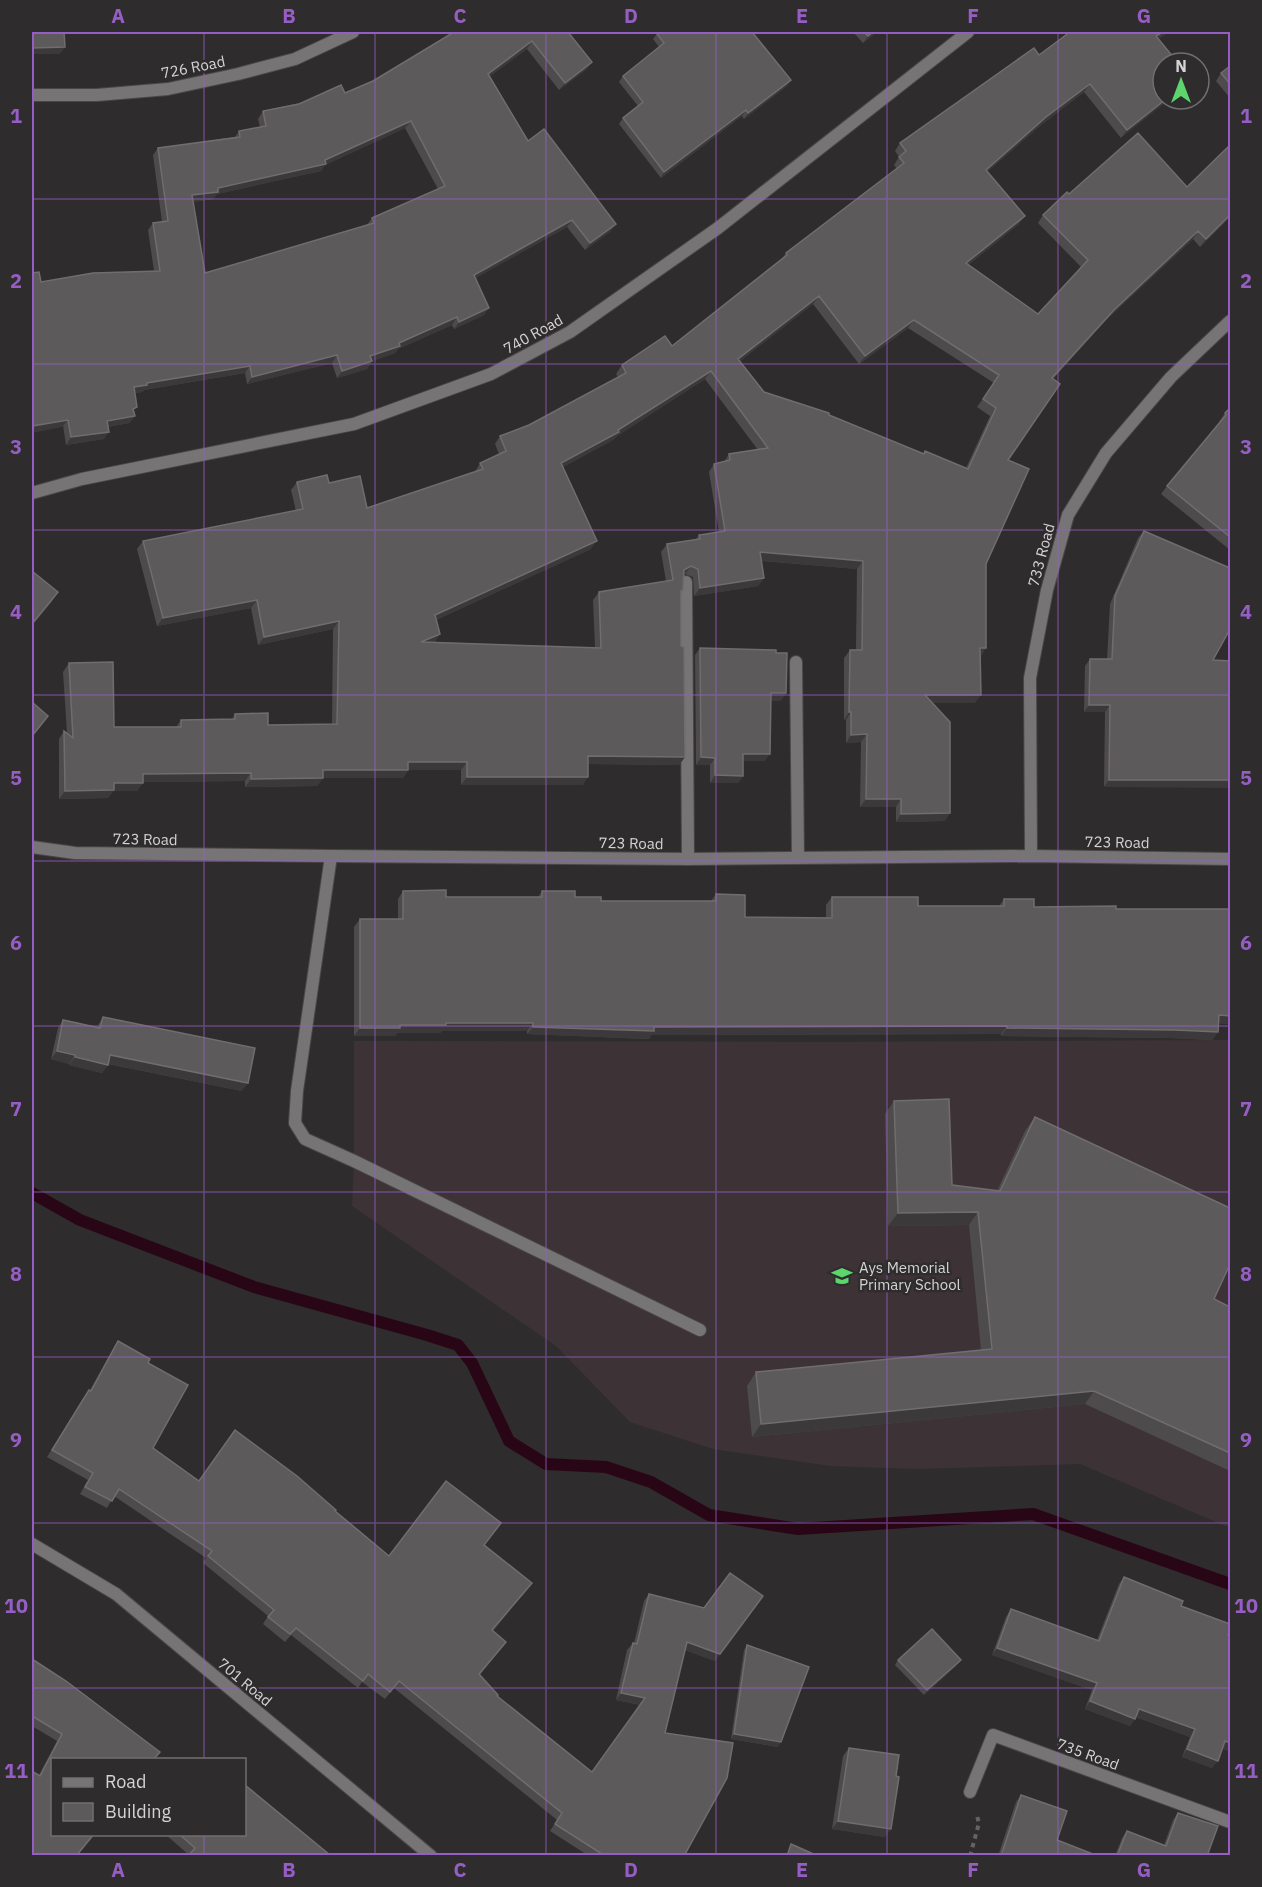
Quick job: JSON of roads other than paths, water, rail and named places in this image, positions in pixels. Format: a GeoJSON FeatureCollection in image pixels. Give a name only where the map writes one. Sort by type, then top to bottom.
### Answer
{"type":"FeatureCollection","features":[{"type":"Feature","properties":{"kind":"street","name":"726 Road"},"geometry":{"type":"LineString","coordinates":[[32,95],[97,96],[168,89],[295,59],[353,32]]}},
{"type":"Feature","properties":{"kind":"street","name":"740 Road"},"geometry":{"type":"LineString","coordinates":[[32,493],[82,479],[354,424],[491,374],[570,332],[718,228],[968,32]]}},
{"type":"Feature","properties":{"kind":"street","name":"733 Road"},"geometry":{"type":"LineString","coordinates":[[1031,856],[1030,678],[1047,590],[1068,515],[1106,453],[1171,377],[1230,321]]}},
{"type":"Feature","properties":{"kind":"street"},"geometry":{"type":"LineString","coordinates":[[686,582],[688,859]]}},
{"type":"Feature","properties":{"kind":"street"},"geometry":{"type":"LineString","coordinates":[[796,662],[798,858]]}},
{"type":"Feature","properties":{"kind":"street","name":"723 Road"},"geometry":{"type":"LineString","coordinates":[[32,847],[75,853],[331,856],[688,859],[1031,856],[1230,859]]}},
{"type":"Feature","properties":{"kind":"street"},"geometry":{"type":"LineString","coordinates":[[331,856],[297,1091],[295,1123],[305,1139],[700,1330]]}},
{"type":"Feature","properties":{"kind":"street","name":"701 Road"},"geometry":{"type":"LineString","coordinates":[[32,1544],[116,1594],[431,1856]]}},
{"type":"Feature","properties":{"kind":"street","name":"735 Road"},"geometry":{"type":"LineString","coordinates":[[970,1792],[993,1735],[1230,1822]]}},
{"type":"Feature","properties":{"kind":"waterway"},"geometry":{"type":"LineString","coordinates":[[32,1193],[80,1220],[254,1287],[458,1345],[472,1363],[509,1441],[546,1464],[606,1467],[651,1482],[709,1515],[798,1529],[1033,1514],[1230,1584]]}},
{"type":"Feature","properties":{"kind":"place","name":"Ays Memorial Primary School"},"geometry":{"type":"Point","coordinates":[842,1276]}}]}
